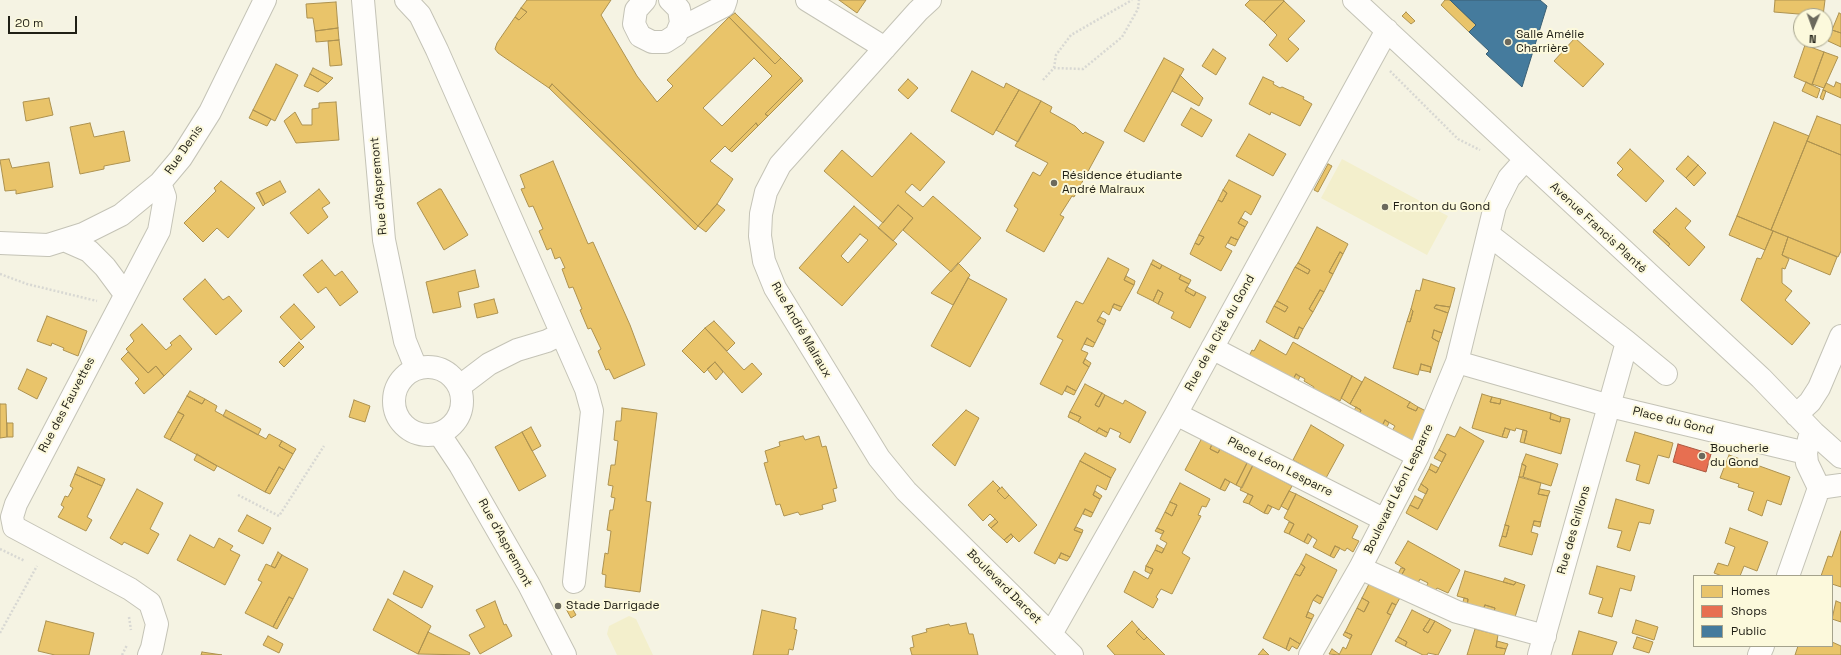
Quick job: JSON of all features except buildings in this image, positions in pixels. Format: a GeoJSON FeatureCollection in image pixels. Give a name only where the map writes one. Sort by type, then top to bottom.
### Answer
{"type":"FeatureCollection","features":[{"type":"Feature","properties":{"kind":"street","name":"Rue Denis"},"geometry":{"type":"LineString","coordinates":[[0,243],[48,245],[83,234],[121,215],[160,183],[181,158],[210,112],[265,0]]}},
{"type":"Feature","properties":{"kind":"street","name":"Rue d'Aspremont"},"geometry":{"type":"LineString","coordinates":[[363,0],[384,240],[405,341],[416,368]]}},
{"type":"Feature","properties":{"kind":"street"},"geometry":{"type":"LineString","coordinates":[[406,0],[420,15],[437,50],[586,389],[592,411],[574,582]]}},
{"type":"Feature","properties":{"kind":"street"},"geometry":{"type":"LineString","coordinates":[[646,0],[636,10],[634,24],[640,36],[652,42],[665,42],[676,35],[682,22],[679,10],[670,0]]}},
{"type":"Feature","properties":{"kind":"street"},"geometry":{"type":"LineString","coordinates":[[679,28],[724,6],[726,0]]}},
{"type":"Feature","properties":{"kind":"street"},"geometry":{"type":"LineString","coordinates":[[807,0],[885,48]]}},
{"type":"Feature","properties":{"kind":"street","name":"Rue André Malraux"},"geometry":{"type":"LineString","coordinates":[[930,0],[918,11],[780,165],[766,192],[761,214],[760,236],[764,261],[775,288],[824,370],[879,458],[906,491],[936,520]]}},
{"type":"Feature","properties":{"kind":"street","name":"Avenue Francis Planté"},"geometry":{"type":"LineString","coordinates":[[1354,0],[1761,378],[1814,433],[1841,457]]}},
{"type":"Feature","properties":{"kind":"street","name":"Rue de la Cité du Gond"},"geometry":{"type":"LineString","coordinates":[[1051,634],[1176,414],[1387,30]]}},
{"type":"Feature","properties":{"kind":"street","name":"Boulevard Léon Lesparre"},"geometry":{"type":"LineString","coordinates":[[1310,655],[1360,568],[1418,456],[1457,362],[1495,206],[1509,178],[1525,160]]}},
{"type":"Feature","properties":{"kind":"street","name":"Rue des Fauvettes"},"geometry":{"type":"LineString","coordinates":[[149,655],[157,624],[150,603],[130,589],[14,527],[6,515],[16,504],[122,300],[160,231],[165,196],[160,183]]}},
{"type":"Feature","properties":{"kind":"street"},"geometry":{"type":"LineString","coordinates":[[1488,234],[1666,374]]}},
{"type":"Feature","properties":{"kind":"street"},"geometry":{"type":"LineString","coordinates":[[64,240],[89,251],[105,267],[122,300]]}},
{"type":"Feature","properties":{"kind":"street"},"geometry":{"type":"LineString","coordinates":[[460,386],[489,364],[517,350],[547,341],[561,334]]}},
{"type":"Feature","properties":{"kind":"street"},"geometry":{"type":"LineString","coordinates":[[1796,415],[1810,402],[1819,388],[1841,336]]}},
{"type":"Feature","properties":{"kind":"street"},"geometry":{"type":"LineString","coordinates":[[1610,406],[1627,342]]}},
{"type":"Feature","properties":{"kind":"street"},"geometry":{"type":"LineString","coordinates":[[1212,348],[1418,456]]}},
{"type":"Feature","properties":{"kind":"street","name":"Place du Gond"},"geometry":{"type":"LineString","coordinates":[[1457,362],[1610,406],[1806,453]]}},
{"type":"Feature","properties":{"kind":"street"},"geometry":{"type":"LineString","coordinates":[[433,367],[449,373],[460,386],[463,405],[456,423],[440,435],[420,436],[403,426],[394,411],[394,394],[402,378],[416,368],[433,367]]}},
{"type":"Feature","properties":{"kind":"street","name":"Rue des Grillons"},"geometry":{"type":"LineString","coordinates":[[1542,645],[1610,406]]}},
{"type":"Feature","properties":{"kind":"street","name":"Place Léon Lesparre"},"geometry":{"type":"LineString","coordinates":[[1176,414],[1385,520]]}},
{"type":"Feature","properties":{"kind":"street"},"geometry":{"type":"LineString","coordinates":[[1788,575],[1819,488],[1807,463],[1806,453],[1807,442],[1814,433]]}},
{"type":"Feature","properties":{"kind":"street","name":"Rue d'Aspremont"},"geometry":{"type":"LineString","coordinates":[[440,435],[460,465],[529,585],[565,655]]}},
{"type":"Feature","properties":{"kind":"street"},"geometry":{"type":"LineString","coordinates":[[1819,488],[1841,485]]}},
{"type":"Feature","properties":{"kind":"street","name":"Boulevard Darcet"},"geometry":{"type":"LineString","coordinates":[[936,520],[1072,655]]}},
{"type":"Feature","properties":{"kind":"street"},"geometry":{"type":"LineString","coordinates":[[1360,568],[1457,612],[1542,645]]}},
{"type":"Feature","properties":{"kind":"path"},"geometry":{"type":"LineString","coordinates":[[1043,80],[1054,68],[1056,55],[1071,35],[1132,0]]}},
{"type":"Feature","properties":{"kind":"path"},"geometry":{"type":"LineString","coordinates":[[1054,68],[1083,69],[1122,37],[1138,9],[1139,0]]}},
{"type":"Feature","properties":{"kind":"path"},"geometry":{"type":"LineString","coordinates":[[0,274],[27,284],[122,300]]}},
{"type":"Feature","properties":{"kind":"path"},"geometry":{"type":"LineString","coordinates":[[238,495],[279,516],[324,446]]}},
{"type":"Feature","properties":{"kind":"path"},"geometry":{"type":"LineString","coordinates":[[0,549],[44,570]]}},
{"type":"Feature","properties":{"kind":"path"},"geometry":{"type":"LineString","coordinates":[[0,633],[37,566]]}},
{"type":"Feature","properties":{"kind":"path"},"geometry":{"type":"LineString","coordinates":[[128,614],[132,634]]}},
{"type":"Feature","properties":{"kind":"path"},"geometry":{"type":"LineString","coordinates":[[122,655],[129,641]]}},
{"type":"Feature","properties":{"kind":"shaded area","name":"Fronton du Gond"},"geometry":{"type":"Polygon","coordinates":[[[1342,159],[1448,216],[1427,255],[1321,198],[1342,159]]]}},
{"type":"Feature","properties":{"kind":"shaded area"},"geometry":{"type":"Polygon","coordinates":[[[629,616],[636,619],[653,655],[617,655],[607,634],[609,626],[629,616]]]}},
{"type":"Feature","properties":{"kind":"place","name":"Salle Amélie Charrière"},"geometry":{"type":"Point","coordinates":[1508,42]}},
{"type":"Feature","properties":{"kind":"place","name":"Résidence étudiante André Malraux"},"geometry":{"type":"Point","coordinates":[1054,183]}},
{"type":"Feature","properties":{"kind":"place","name":"Fronton du Gond"},"geometry":{"type":"Point","coordinates":[1385,207]}},
{"type":"Feature","properties":{"kind":"place","name":"Boucherie du Gond"},"geometry":{"type":"Point","coordinates":[1702,456]}},
{"type":"Feature","properties":{"kind":"place","name":"Stade Darrigade"},"geometry":{"type":"Point","coordinates":[558,606]}}]}
